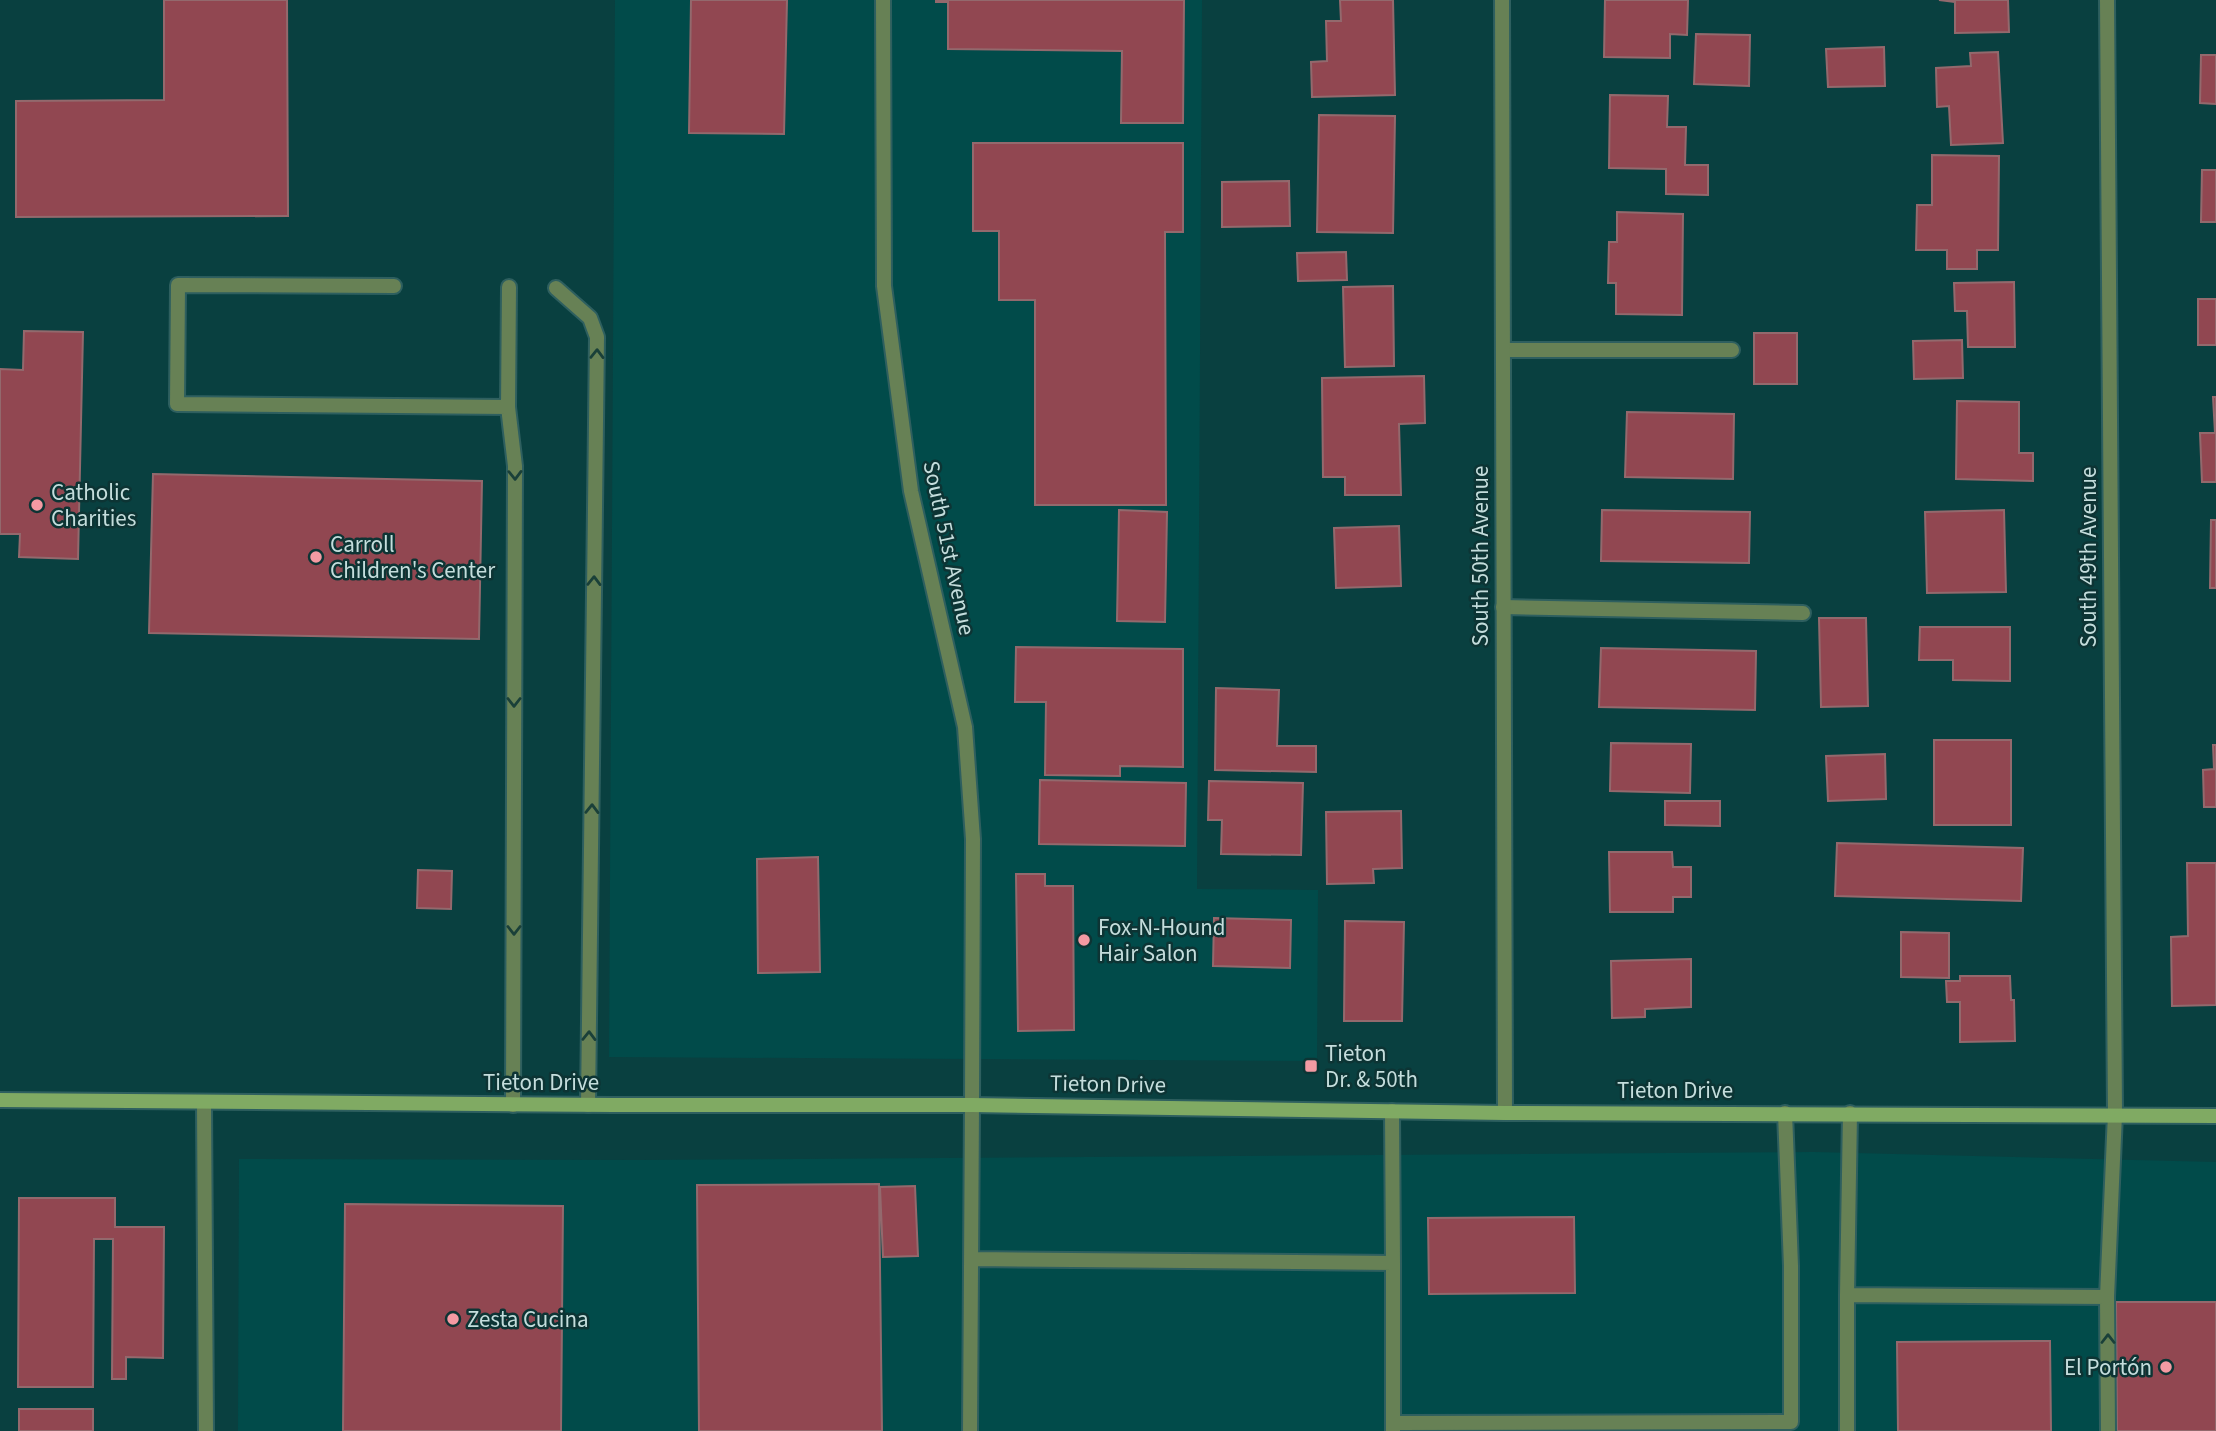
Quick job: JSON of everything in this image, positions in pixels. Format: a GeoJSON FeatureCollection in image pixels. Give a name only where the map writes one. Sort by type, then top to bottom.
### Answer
{"type":"FeatureCollection","features":[{"type":"Feature","properties":{"kind":"main road","name":"Tieton Drive"},"geometry":{"type":"LineString","coordinates":[[0,1100],[2216,1116]]}},
{"type":"Feature","properties":{"kind":"street","name":"South 51st Avenue"},"geometry":{"type":"LineString","coordinates":[[883,0],[884,286],[911,491],[965,727],[973,839],[970,1431]]}},
{"type":"Feature","properties":{"kind":"street","name":"South 50th Avenue"},"geometry":{"type":"LineString","coordinates":[[1502,0],[1505,1112]]}},
{"type":"Feature","properties":{"kind":"street","name":"South 49th Avenue"},"geometry":{"type":"LineString","coordinates":[[2107,0],[2115,1114],[2107,1297],[2108,1431]]}},
{"type":"Feature","properties":{"kind":"street"},"geometry":{"type":"LineString","coordinates":[[394,286],[178,285],[177,404],[508,407]]}},
{"type":"Feature","properties":{"kind":"street"},"geometry":{"type":"LineString","coordinates":[[509,287],[508,407],[515,466],[513,1105]]}},
{"type":"Feature","properties":{"kind":"street"},"geometry":{"type":"LineString","coordinates":[[556,288],[590,317],[597,337],[588,1105]]}},
{"type":"Feature","properties":{"kind":"street"},"geometry":{"type":"LineString","coordinates":[[1503,350],[1732,350]]}},
{"type":"Feature","properties":{"kind":"street"},"geometry":{"type":"LineString","coordinates":[[1503,607],[1803,613]]}},
{"type":"Feature","properties":{"kind":"street"},"geometry":{"type":"LineString","coordinates":[[204,1102],[206,1431]]}},
{"type":"Feature","properties":{"kind":"street"},"geometry":{"type":"LineString","coordinates":[[1392,1111],[1393,1427],[1791,1422],[1791,1266],[1785,1113]]}},
{"type":"Feature","properties":{"kind":"street"},"geometry":{"type":"LineString","coordinates":[[1847,1431],[1850,1113]]}},
{"type":"Feature","properties":{"kind":"street"},"geometry":{"type":"LineString","coordinates":[[972,1259],[1393,1262]]}},
{"type":"Feature","properties":{"kind":"street"},"geometry":{"type":"LineString","coordinates":[[1847,1295],[2107,1297]]}},
{"type":"Feature","properties":{"kind":"shaded area"},"geometry":{"type":"Polygon","coordinates":[[[615,0],[1202,0],[1197,889],[1318,890],[1317,1061],[609,1057],[615,0]]]}},
{"type":"Feature","properties":{"kind":"shaded area"},"geometry":{"type":"Polygon","coordinates":[[[1814,1152],[2216,1162],[2216,1431],[238,1431],[239,1159],[640,1160],[1814,1152]]]}},
{"type":"Feature","properties":{"kind":"building"},"geometry":{"type":"Polygon","coordinates":[[[164,0],[287,0],[288,216],[16,217],[16,101],[164,100],[164,0]]]}},
{"type":"Feature","properties":{"kind":"building"},"geometry":{"type":"Polygon","coordinates":[[[691,0],[787,0],[784,134],[689,133],[691,0]]]}},
{"type":"Feature","properties":{"kind":"building"},"geometry":{"type":"Polygon","coordinates":[[[936,0],[1184,0],[1183,123],[1121,123],[1122,51],[948,49],[948,2],[936,0]]]}},
{"type":"Feature","properties":{"kind":"building"},"geometry":{"type":"Polygon","coordinates":[[[1340,0],[1393,0],[1395,95],[1312,97],[1311,62],[1327,61],[1326,21],[1341,21],[1340,0]]]}},
{"type":"Feature","properties":{"kind":"building"},"geometry":{"type":"Polygon","coordinates":[[[1605,0],[1688,0],[1687,35],[1670,34],[1670,58],[1604,57],[1605,0]]]}},
{"type":"Feature","properties":{"kind":"building"},"geometry":{"type":"Polygon","coordinates":[[[1939,0],[2008,0],[2009,32],[1955,33],[1955,2],[1939,0]]]}},
{"type":"Feature","properties":{"kind":"building"},"geometry":{"type":"Polygon","coordinates":[[[1696,34],[1750,35],[1749,86],[1694,84],[1696,34]]]}},
{"type":"Feature","properties":{"kind":"building"},"geometry":{"type":"Polygon","coordinates":[[[1884,47],[1885,86],[1828,87],[1826,49],[1884,47]]]}},
{"type":"Feature","properties":{"kind":"building"},"geometry":{"type":"Polygon","coordinates":[[[1998,52],[2003,143],[1951,145],[1949,106],[1937,107],[1936,68],[1971,66],[1970,53],[1998,52]]]}},
{"type":"Feature","properties":{"kind":"building"},"geometry":{"type":"Polygon","coordinates":[[[2201,55],[2216,55],[2216,104],[2200,103],[2201,55]]]}},
{"type":"Feature","properties":{"kind":"building"},"geometry":{"type":"Polygon","coordinates":[[[1610,95],[1668,96],[1667,127],[1686,127],[1685,165],[1708,165],[1708,195],[1666,194],[1666,169],[1609,168],[1610,95]]]}},
{"type":"Feature","properties":{"kind":"building"},"geometry":{"type":"Polygon","coordinates":[[[1319,115],[1395,116],[1393,233],[1317,232],[1319,115]]]}},
{"type":"Feature","properties":{"kind":"building"},"geometry":{"type":"Polygon","coordinates":[[[973,143],[1183,143],[1183,232],[1165,232],[1166,505],[1035,505],[1035,300],[999,300],[999,231],[973,231],[973,143]]]}},
{"type":"Feature","properties":{"kind":"building"},"geometry":{"type":"Polygon","coordinates":[[[1932,155],[1999,156],[1998,250],[1977,250],[1977,269],[1947,269],[1947,250],[1916,250],[1917,205],[1932,205],[1932,155]]]}},
{"type":"Feature","properties":{"kind":"building"},"geometry":{"type":"Polygon","coordinates":[[[2202,170],[2216,170],[2216,222],[2201,222],[2202,170]]]}},
{"type":"Feature","properties":{"kind":"building"},"geometry":{"type":"Polygon","coordinates":[[[1289,181],[1290,226],[1222,227],[1222,182],[1289,181]]]}},
{"type":"Feature","properties":{"kind":"building"},"geometry":{"type":"Polygon","coordinates":[[[1617,212],[1683,214],[1682,315],[1616,314],[1616,283],[1608,283],[1609,242],[1617,242],[1617,212]]]}},
{"type":"Feature","properties":{"kind":"building"},"geometry":{"type":"Polygon","coordinates":[[[1346,252],[1347,280],[1298,281],[1297,253],[1346,252]]]}},
{"type":"Feature","properties":{"kind":"building"},"geometry":{"type":"Polygon","coordinates":[[[2014,282],[2015,347],[1968,347],[1967,311],[1955,311],[1954,283],[2014,282]]]}},
{"type":"Feature","properties":{"kind":"building"},"geometry":{"type":"Polygon","coordinates":[[[1393,286],[1394,366],[1345,367],[1343,287],[1393,286]]]}},
{"type":"Feature","properties":{"kind":"building"},"geometry":{"type":"Polygon","coordinates":[[[2198,299],[2216,299],[2216,345],[2198,345],[2198,299]]]}},
{"type":"Feature","properties":{"kind":"building"},"geometry":{"type":"Polygon","coordinates":[[[24,331],[83,332],[78,559],[19,557],[20,534],[0,534],[0,369],[23,370],[24,331]]]}},
{"type":"Feature","properties":{"kind":"building"},"geometry":{"type":"Polygon","coordinates":[[[1754,333],[1797,333],[1797,384],[1754,384],[1754,333]]]}},
{"type":"Feature","properties":{"kind":"building"},"geometry":{"type":"Polygon","coordinates":[[[1962,340],[1963,378],[1914,379],[1913,341],[1962,340]]]}},
{"type":"Feature","properties":{"kind":"building"},"geometry":{"type":"Polygon","coordinates":[[[1424,376],[1425,423],[1399,424],[1401,495],[1345,495],[1345,477],[1323,477],[1322,378],[1424,376]]]}},
{"type":"Feature","properties":{"kind":"building"},"geometry":{"type":"Polygon","coordinates":[[[2213,397],[2216,397],[2216,482],[2202,482],[2200,433],[2215,433],[2213,397]]]}},
{"type":"Feature","properties":{"kind":"building"},"geometry":{"type":"Polygon","coordinates":[[[1957,401],[2019,402],[2019,453],[2033,453],[2033,481],[1956,479],[1957,401]]]}},
{"type":"Feature","properties":{"kind":"building"},"geometry":{"type":"Polygon","coordinates":[[[1627,412],[1734,414],[1733,479],[1625,477],[1627,412]]]}},
{"type":"Feature","properties":{"kind":"building","name":"Carroll Children's Center"},"geometry":{"type":"Polygon","coordinates":[[[153,474],[482,481],[479,639],[149,633],[153,474]]]}},
{"type":"Feature","properties":{"kind":"building"},"geometry":{"type":"Polygon","coordinates":[[[1119,510],[1167,512],[1165,622],[1117,621],[1119,510]]]}},
{"type":"Feature","properties":{"kind":"building"},"geometry":{"type":"Polygon","coordinates":[[[1602,510],[1750,512],[1749,563],[1601,561],[1602,510]]]}},
{"type":"Feature","properties":{"kind":"building"},"geometry":{"type":"Polygon","coordinates":[[[2004,510],[2006,592],[1927,593],[1925,512],[2004,510]]]}},
{"type":"Feature","properties":{"kind":"building"},"geometry":{"type":"Polygon","coordinates":[[[2211,520],[2216,520],[2216,588],[2210,588],[2211,520]]]}},
{"type":"Feature","properties":{"kind":"building"},"geometry":{"type":"Polygon","coordinates":[[[1399,526],[1401,586],[1336,588],[1334,528],[1399,526]]]}},
{"type":"Feature","properties":{"kind":"building"},"geometry":{"type":"Polygon","coordinates":[[[1819,618],[1866,618],[1868,706],[1821,707],[1819,618]]]}},
{"type":"Feature","properties":{"kind":"building"},"geometry":{"type":"Polygon","coordinates":[[[1920,627],[2010,627],[2010,681],[1953,680],[1953,660],[1919,660],[1920,627]]]}},
{"type":"Feature","properties":{"kind":"building"},"geometry":{"type":"Polygon","coordinates":[[[1016,647],[1183,649],[1183,767],[1120,766],[1120,776],[1045,775],[1046,702],[1015,702],[1016,647]]]}},
{"type":"Feature","properties":{"kind":"building"},"geometry":{"type":"Polygon","coordinates":[[[1601,648],[1756,651],[1755,710],[1599,707],[1601,648]]]}},
{"type":"Feature","properties":{"kind":"building"},"geometry":{"type":"Polygon","coordinates":[[[1216,688],[1279,690],[1277,746],[1316,746],[1316,772],[1215,770],[1216,688]]]}},
{"type":"Feature","properties":{"kind":"building"},"geometry":{"type":"Polygon","coordinates":[[[1934,740],[2011,740],[2011,825],[1934,825],[1934,740]]]}},
{"type":"Feature","properties":{"kind":"building"},"geometry":{"type":"Polygon","coordinates":[[[1611,743],[1691,744],[1690,793],[1610,791],[1611,743]]]}},
{"type":"Feature","properties":{"kind":"building"},"geometry":{"type":"Polygon","coordinates":[[[2213,745],[2216,745],[2216,807],[2204,807],[2203,770],[2214,769],[2213,745]]]}},
{"type":"Feature","properties":{"kind":"building"},"geometry":{"type":"Polygon","coordinates":[[[1885,754],[1886,799],[1828,801],[1826,756],[1885,754]]]}},
{"type":"Feature","properties":{"kind":"building"},"geometry":{"type":"Polygon","coordinates":[[[1040,780],[1186,783],[1185,846],[1039,844],[1040,780]]]}},
{"type":"Feature","properties":{"kind":"building"},"geometry":{"type":"Polygon","coordinates":[[[1209,781],[1303,783],[1301,855],[1221,854],[1222,820],[1208,820],[1209,781]]]}},
{"type":"Feature","properties":{"kind":"building"},"geometry":{"type":"Polygon","coordinates":[[[1665,801],[1720,801],[1720,826],[1665,825],[1665,801]]]}},
{"type":"Feature","properties":{"kind":"building"},"geometry":{"type":"Polygon","coordinates":[[[1401,811],[1402,868],[1373,869],[1374,883],[1327,884],[1326,812],[1401,811]]]}},
{"type":"Feature","properties":{"kind":"building"},"geometry":{"type":"Polygon","coordinates":[[[1837,843],[2023,848],[2021,901],[1835,896],[1837,843]]]}},
{"type":"Feature","properties":{"kind":"building"},"geometry":{"type":"Polygon","coordinates":[[[1609,852],[1672,852],[1673,867],[1691,867],[1691,897],[1673,897],[1673,912],[1610,912],[1609,852]]]}},
{"type":"Feature","properties":{"kind":"building"},"geometry":{"type":"Polygon","coordinates":[[[818,857],[820,972],[758,973],[757,859],[818,857]]]}},
{"type":"Feature","properties":{"kind":"building"},"geometry":{"type":"Polygon","coordinates":[[[2187,863],[2216,863],[2216,1005],[2172,1006],[2171,937],[2188,936],[2187,863]]]}},
{"type":"Feature","properties":{"kind":"building"},"geometry":{"type":"Polygon","coordinates":[[[418,870],[452,871],[451,909],[417,908],[418,870]]]}},
{"type":"Feature","properties":{"kind":"building"},"geometry":{"type":"Polygon","coordinates":[[[1016,874],[1045,874],[1045,886],[1073,886],[1074,1030],[1018,1031],[1016,874]]]}},
{"type":"Feature","properties":{"kind":"building"},"geometry":{"type":"Polygon","coordinates":[[[1214,918],[1291,920],[1290,968],[1213,966],[1214,918]]]}},
{"type":"Feature","properties":{"kind":"building"},"geometry":{"type":"Polygon","coordinates":[[[1345,921],[1404,922],[1402,1021],[1344,1021],[1345,921]]]}},
{"type":"Feature","properties":{"kind":"building"},"geometry":{"type":"Polygon","coordinates":[[[1901,932],[1949,933],[1949,978],[1901,977],[1901,932]]]}},
{"type":"Feature","properties":{"kind":"building"},"geometry":{"type":"Polygon","coordinates":[[[1691,959],[1691,1007],[1645,1009],[1645,1017],[1612,1018],[1611,961],[1691,959]]]}},
{"type":"Feature","properties":{"kind":"building"},"geometry":{"type":"Polygon","coordinates":[[[1960,976],[2010,976],[2011,1000],[2014,1000],[2015,1041],[1960,1042],[1960,1002],[1947,1002],[1946,981],[1960,981],[1960,976]]]}},
{"type":"Feature","properties":{"kind":"building"},"geometry":{"type":"Polygon","coordinates":[[[879,1184],[882,1431],[699,1431],[697,1185],[879,1184]]]}},
{"type":"Feature","properties":{"kind":"building"},"geometry":{"type":"Polygon","coordinates":[[[915,1186],[918,1256],[883,1257],[880,1187],[915,1186]]]}},
{"type":"Feature","properties":{"kind":"building"},"geometry":{"type":"Polygon","coordinates":[[[19,1198],[115,1198],[115,1227],[164,1227],[163,1358],[126,1357],[126,1379],[112,1379],[113,1239],[94,1239],[93,1387],[18,1387],[19,1198]]]}},
{"type":"Feature","properties":{"kind":"building","name":"Zesta Cucina"},"geometry":{"type":"Polygon","coordinates":[[[345,1204],[563,1206],[561,1431],[343,1431],[345,1204]]]}},
{"type":"Feature","properties":{"kind":"building"},"geometry":{"type":"Polygon","coordinates":[[[1574,1217],[1575,1293],[1429,1294],[1428,1218],[1574,1217]]]}},
{"type":"Feature","properties":{"kind":"building","name":"El Portón"},"geometry":{"type":"Polygon","coordinates":[[[2116,1302],[2216,1302],[2216,1431],[2117,1431],[2116,1302]]]}},
{"type":"Feature","properties":{"kind":"building"},"geometry":{"type":"Polygon","coordinates":[[[2050,1341],[2051,1431],[1898,1431],[1897,1342],[2050,1341]]]}},
{"type":"Feature","properties":{"kind":"building"},"geometry":{"type":"Polygon","coordinates":[[[19,1409],[93,1409],[93,1431],[19,1431],[19,1409]]]}},
{"type":"Feature","properties":{"kind":"place","name":"Catholic Charities"},"geometry":{"type":"Point","coordinates":[37,505]}},
{"type":"Feature","properties":{"kind":"place","name":"Carroll Children's Center"},"geometry":{"type":"Point","coordinates":[316,557]}},
{"type":"Feature","properties":{"kind":"place","name":"Fox-N-Hound Hair Salon"},"geometry":{"type":"Point","coordinates":[1084,940]}},
{"type":"Feature","properties":{"kind":"place","name":"Tieton Dr. & 50th"},"geometry":{"type":"Point","coordinates":[1311,1066]}},
{"type":"Feature","properties":{"kind":"place","name":"Zesta Cucina"},"geometry":{"type":"Point","coordinates":[453,1319]}},
{"type":"Feature","properties":{"kind":"place","name":"El Portón"},"geometry":{"type":"Point","coordinates":[2166,1367]}}]}
